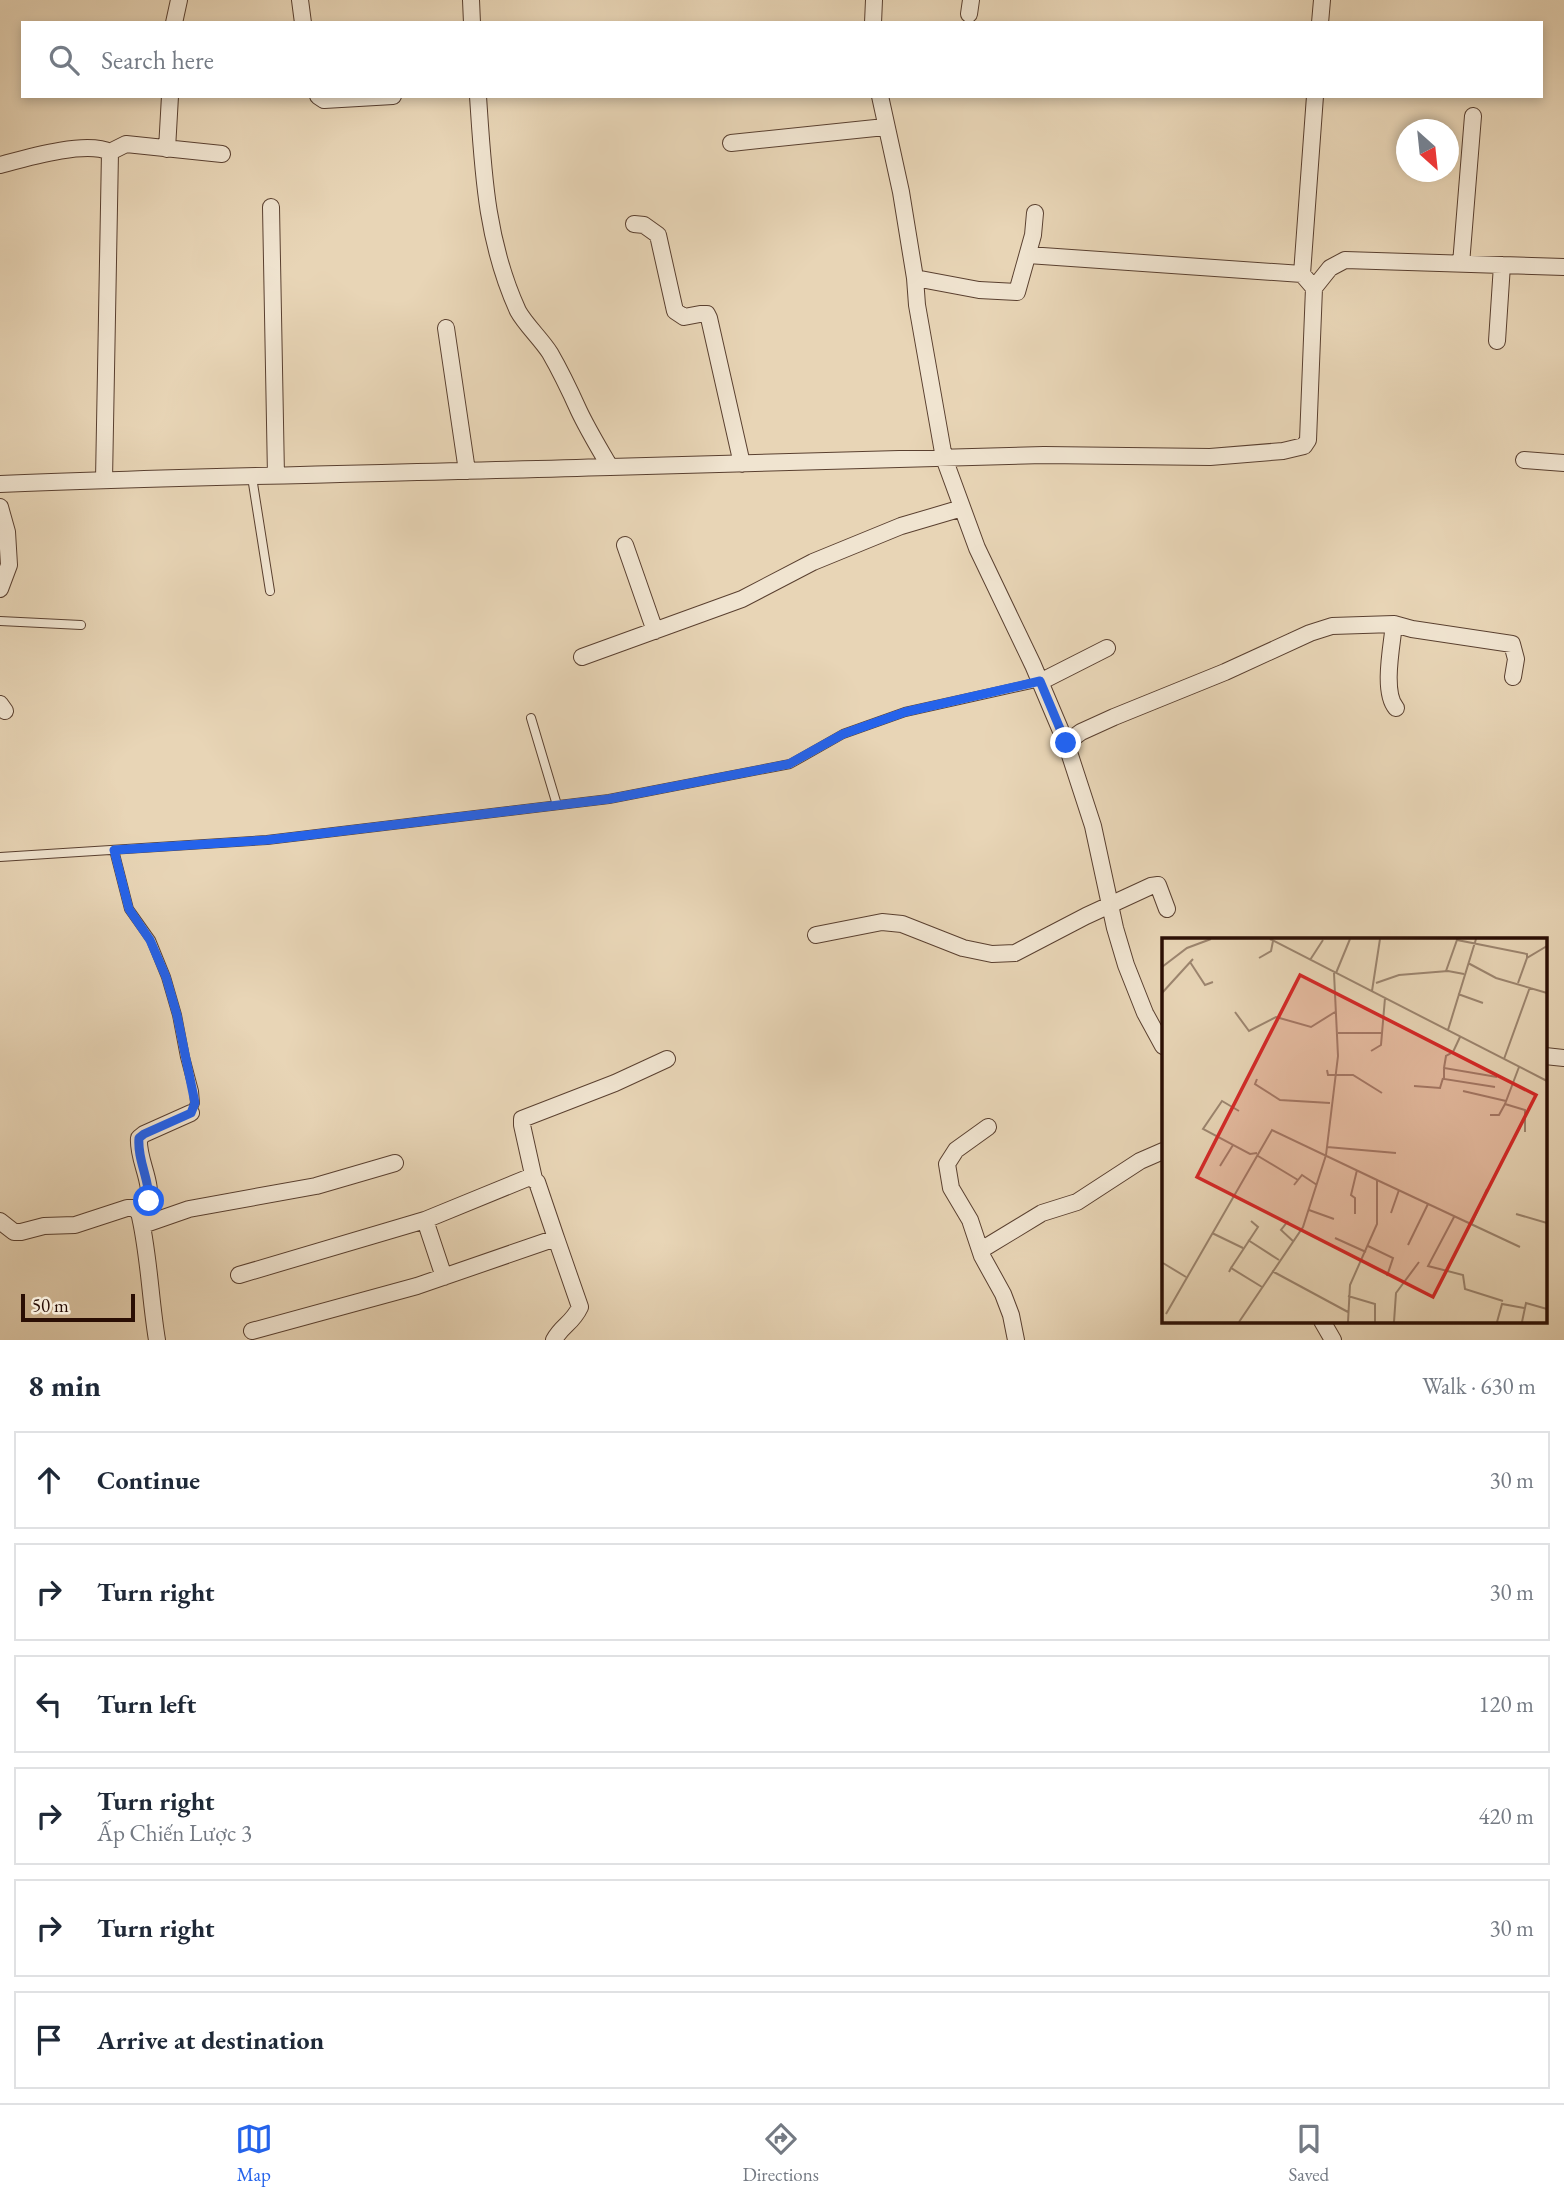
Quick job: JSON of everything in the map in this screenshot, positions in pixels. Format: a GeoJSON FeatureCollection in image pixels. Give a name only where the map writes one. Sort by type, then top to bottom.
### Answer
{"type":"FeatureCollection","features":[{"type":"Feature","properties":{"kind":"street"},"geometry":{"type":"LineString","coordinates":[[174,21],[179,0]]}},
{"type":"Feature","properties":{"kind":"street"},"geometry":{"type":"LineString","coordinates":[[300,0],[303,21]]}},
{"type":"Feature","properties":{"kind":"street"},"geometry":{"type":"LineString","coordinates":[[471,0],[472,21]]}},
{"type":"Feature","properties":{"kind":"street"},"geometry":{"type":"LineString","coordinates":[[873,21],[874,0]]}},
{"type":"Feature","properties":{"kind":"street"},"geometry":{"type":"LineString","coordinates":[[1320,21],[1322,0]]}},
{"type":"Feature","properties":{"kind":"street"},"geometry":{"type":"LineString","coordinates":[[167,149],[170,98]]}},
{"type":"Feature","properties":{"kind":"street"},"geometry":{"type":"LineString","coordinates":[[321,98],[358,98]]}},
{"type":"Feature","properties":{"kind":"street"},"geometry":{"type":"LineString","coordinates":[[478,98],[484,189],[491,231],[511,293],[520,314],[541,339],[567,383],[579,412],[610,467]]}},
{"type":"Feature","properties":{"kind":"street"},"geometry":{"type":"LineString","coordinates":[[880,98],[901,192],[917,305],[944,458],[976,548],[1040,681],[1066,743],[1093,826],[1126,965],[1145,1013],[1162,1043]]}},
{"type":"Feature","properties":{"kind":"street"},"geometry":{"type":"LineString","coordinates":[[1302,274],[1315,98]]}},
{"type":"Feature","properties":{"kind":"street"},"geometry":{"type":"LineString","coordinates":[[1461,264],[1473,116]]}},
{"type":"Feature","properties":{"kind":"street"},"geometry":{"type":"LineString","coordinates":[[730,143],[885,127]]}},
{"type":"Feature","properties":{"kind":"street"},"geometry":{"type":"LineString","coordinates":[[110,152],[126,144],[222,154]]}},
{"type":"Feature","properties":{"kind":"street"},"geometry":{"type":"LineString","coordinates":[[0,165],[33,156],[81,149],[101,148],[110,152]]}},
{"type":"Feature","properties":{"kind":"street"},"geometry":{"type":"LineString","coordinates":[[104,480],[110,152]]}},
{"type":"Feature","properties":{"kind":"street"},"geometry":{"type":"LineString","coordinates":[[271,207],[276,477]]}},
{"type":"Feature","properties":{"kind":"street"},"geometry":{"type":"LineString","coordinates":[[915,278],[979,290],[1013,293],[1019,290],[1033,235],[1035,213]]}},
{"type":"Feature","properties":{"kind":"street"},"geometry":{"type":"LineString","coordinates":[[635,224],[644,225],[658,236],[675,311],[684,317],[707,314],[709,318],[742,464]]}},
{"type":"Feature","properties":{"kind":"street"},"geometry":{"type":"LineString","coordinates":[[1028,255],[1302,274],[1314,288]]}},
{"type":"Feature","properties":{"kind":"street"},"geometry":{"type":"LineString","coordinates":[[0,484],[276,477],[416,470],[467,471],[1044,455],[1210,457],[1299,449],[1308,440],[1314,288],[1330,268],[1345,260],[1564,267]]}},
{"type":"Feature","properties":{"kind":"street"},"geometry":{"type":"LineString","coordinates":[[1497,341],[1502,265]]}},
{"type":"Feature","properties":{"kind":"street"},"geometry":{"type":"LineString","coordinates":[[446,328],[467,471]]}},
{"type":"Feature","properties":{"kind":"street"},"geometry":{"type":"LineString","coordinates":[[1524,460],[1564,463]]}},
{"type":"Feature","properties":{"kind":"street"},"geometry":{"type":"LineString","coordinates":[[0,507],[7,532],[9,565],[0,589]]}},
{"type":"Feature","properties":{"kind":"street"},"geometry":{"type":"LineString","coordinates":[[582,657],[742,598],[813,562],[901,526],[962,508]]}},
{"type":"Feature","properties":{"kind":"street"},"geometry":{"type":"LineString","coordinates":[[625,545],[655,631]]}},
{"type":"Feature","properties":{"kind":"street"},"geometry":{"type":"LineString","coordinates":[[1066,743],[1114,717],[1332,626],[1394,624],[1512,644],[1516,659],[1513,677]]}},
{"type":"Feature","properties":{"kind":"street"},"geometry":{"type":"LineString","coordinates":[[1394,624],[1390,699],[1396,708]]}},
{"type":"Feature","properties":{"kind":"street"},"geometry":{"type":"LineString","coordinates":[[1040,681],[1107,648]]}},
{"type":"Feature","properties":{"kind":"street"},"geometry":{"type":"LineString","coordinates":[[816,935],[882,922],[902,924],[963,948],[992,954],[1015,953],[1151,886],[1158,885],[1167,909]]}},
{"type":"Feature","properties":{"kind":"street"},"geometry":{"type":"LineString","coordinates":[[1546,1056],[1564,1058]]}},
{"type":"Feature","properties":{"kind":"street"},"geometry":{"type":"LineString","coordinates":[[554,1340],[559,1331],[575,1319],[580,1307],[534,1179],[522,1119],[615,1083],[667,1059]]}},
{"type":"Feature","properties":{"kind":"street"},"geometry":{"type":"LineString","coordinates":[[141,1218],[147,1206],[149,1192],[139,1138],[191,1113]]}},
{"type":"Feature","properties":{"kind":"street"},"geometry":{"type":"LineString","coordinates":[[988,1127],[956,1150],[947,1164],[951,1188],[970,1220],[982,1256],[1011,1315],[1016,1340]]}},
{"type":"Feature","properties":{"kind":"street"},"geometry":{"type":"LineString","coordinates":[[981,1250],[1042,1213],[1077,1202],[1140,1161],[1162,1152]]}},
{"type":"Feature","properties":{"kind":"street"},"geometry":{"type":"LineString","coordinates":[[141,1218],[316,1186],[395,1163]]}},
{"type":"Feature","properties":{"kind":"street"},"geometry":{"type":"LineString","coordinates":[[239,1275],[425,1220],[530,1177],[534,1179]]}},
{"type":"Feature","properties":{"kind":"street"},"geometry":{"type":"LineString","coordinates":[[0,1221],[14,1232],[44,1226],[75,1225],[133,1208],[141,1218],[157,1340]]}},
{"type":"Feature","properties":{"kind":"street"},"geometry":{"type":"LineString","coordinates":[[425,1220],[444,1277]]}},
{"type":"Feature","properties":{"kind":"street"},"geometry":{"type":"LineString","coordinates":[[252,1331],[444,1277],[556,1238]]}},
{"type":"Feature","properties":{"kind":"street"},"geometry":{"type":"LineString","coordinates":[[1323,1322],[1333,1340]]}},
{"type":"Feature","properties":{"kind":"lane"},"geometry":{"type":"LineString","coordinates":[[252,477],[270,592]]}},
{"type":"Feature","properties":{"kind":"lane"},"geometry":{"type":"LineString","coordinates":[[0,621],[81,625]]}},
{"type":"Feature","properties":{"kind":"lane"},"geometry":{"type":"LineString","coordinates":[[0,857],[267,840],[555,801],[609,799],[789,764],[843,734],[905,712],[1040,681]]}},
{"type":"Feature","properties":{"kind":"lane"},"geometry":{"type":"LineString","coordinates":[[531,718],[555,801]]}},
{"type":"Feature","properties":{"kind":"lane"},"geometry":{"type":"LineString","coordinates":[[114,850],[129,909],[150,940],[166,977],[194,1091],[195,1103],[191,1113]]}},
{"type":"Feature","properties":{"kind":"route"},"geometry":{"type":"LineString","coordinates":[[149,1201],[139,1138],[191,1113],[195,1108],[194,1091],[166,977],[150,940],[129,909],[114,850],[267,840],[609,799],[789,764],[843,734],[905,712],[1040,681],[1066,743]]}}]}
